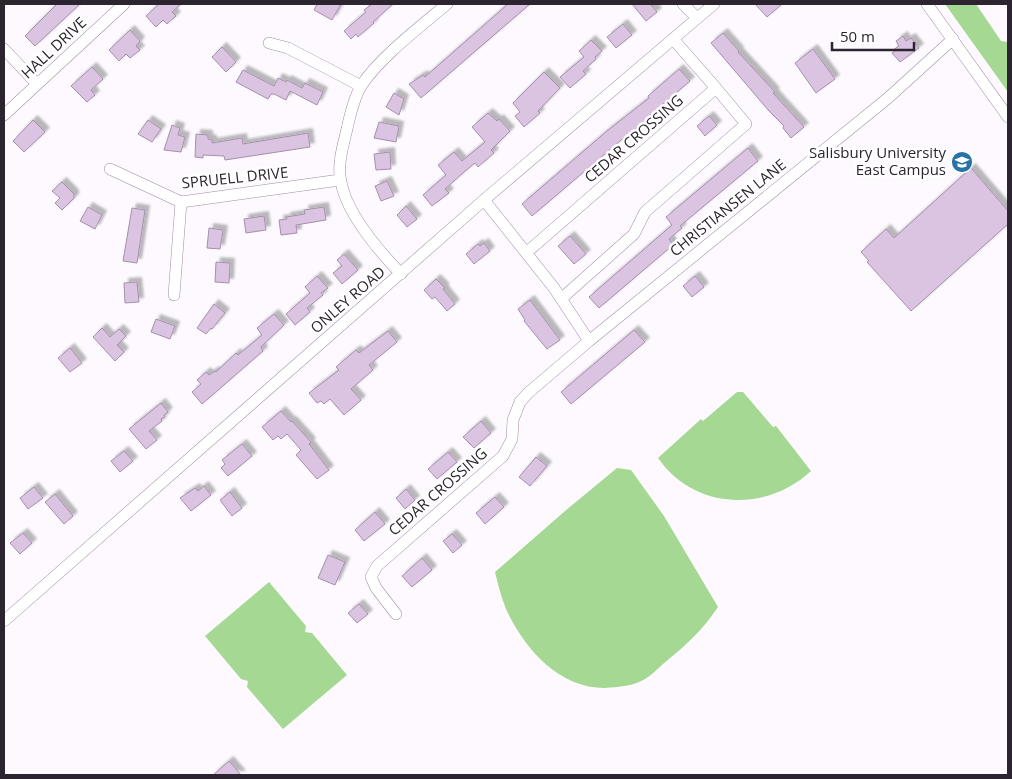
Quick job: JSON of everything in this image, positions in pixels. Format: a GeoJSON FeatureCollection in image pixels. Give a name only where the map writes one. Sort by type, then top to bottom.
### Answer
{"type":"FeatureCollection","features":[{"type":"Feature","properties":{"kind":"street","name":"HALL DRIVE"},"geometry":{"type":"LineString","coordinates":[[4,115],[124,4]]}},
{"type":"Feature","properties":{"kind":"street"},"geometry":{"type":"LineString","coordinates":[[401,274],[367,234],[348,201],[340,180],[343,141],[350,113],[361,86],[380,64],[447,4]]}},
{"type":"Feature","properties":{"kind":"street"},"geometry":{"type":"LineString","coordinates":[[683,4],[697,18]]}},
{"type":"Feature","properties":{"kind":"street","name":"ONLEY ROAD"},"geometry":{"type":"LineString","coordinates":[[4,621],[484,200],[714,4]]}},
{"type":"Feature","properties":{"kind":"street"},"geometry":{"type":"LineString","coordinates":[[927,4],[1008,117]]}},
{"type":"Feature","properties":{"kind":"street"},"geometry":{"type":"LineString","coordinates":[[561,299],[634,234],[645,212],[746,124],[673,39]]}},
{"type":"Feature","properties":{"kind":"street","name":"CHRISTIANSEN LANE"},"geometry":{"type":"LineString","coordinates":[[589,341],[888,98],[953,39]]}},
{"type":"Feature","properties":{"kind":"street"},"geometry":{"type":"LineString","coordinates":[[269,43],[288,48],[361,86]]}},
{"type":"Feature","properties":{"kind":"street"},"geometry":{"type":"LineString","coordinates":[[4,49],[37,84]]}},
{"type":"Feature","properties":{"kind":"street","name":"CEDAR CROSSING"},"geometry":{"type":"LineString","coordinates":[[526,253],[716,88]]}},
{"type":"Feature","properties":{"kind":"street","name":"SPRUELL DRIVE"},"geometry":{"type":"LineString","coordinates":[[110,169],[181,202],[340,180]]}},
{"type":"Feature","properties":{"kind":"street"},"geometry":{"type":"LineString","coordinates":[[484,200],[561,299],[589,341]]}},
{"type":"Feature","properties":{"kind":"street"},"geometry":{"type":"LineString","coordinates":[[174,295],[181,202]]}},
{"type":"Feature","properties":{"kind":"street","name":"CEDAR CROSSING"},"geometry":{"type":"LineString","coordinates":[[396,614],[376,588],[371,578],[376,566],[503,456],[512,439],[513,420],[520,402],[589,341]]}},
{"type":"Feature","properties":{"kind":"green space"},"geometry":{"type":"Polygon","coordinates":[[[945,4],[976,4],[1001,41],[1008,42],[1008,92],[945,4]]]}},
{"type":"Feature","properties":{"kind":"green space"},"geometry":{"type":"Polygon","coordinates":[[[737,392],[743,392],[773,427],[776,426],[811,471],[793,485],[773,494],[752,499],[731,500],[710,496],[691,488],[673,475],[658,458],[701,419],[703,421],[737,392]]]}},
{"type":"Feature","properties":{"kind":"green space"},"geometry":{"type":"Polygon","coordinates":[[[617,468],[631,470],[664,516],[718,607],[693,638],[648,677],[631,685],[605,688],[588,686],[572,681],[545,663],[533,651],[513,624],[501,595],[495,572],[617,468]]]}},
{"type":"Feature","properties":{"kind":"green space"},"geometry":{"type":"Polygon","coordinates":[[[269,582],[306,626],[305,632],[312,633],[347,675],[283,729],[247,687],[248,681],[241,679],[205,636],[269,582]]]}},
{"type":"Feature","properties":{"kind":"building"},"geometry":{"type":"Polygon","coordinates":[[[57,4],[80,4],[35,46],[25,36],[57,4]]]}},
{"type":"Feature","properties":{"kind":"building"},"geometry":{"type":"Polygon","coordinates":[[[159,4],[181,4],[172,12],[176,16],[167,24],[163,20],[156,27],[146,16],[159,4]]]}},
{"type":"Feature","properties":{"kind":"building"},"geometry":{"type":"Polygon","coordinates":[[[317,4],[341,4],[332,20],[314,10],[317,4]]]}},
{"type":"Feature","properties":{"kind":"building"},"geometry":{"type":"Polygon","coordinates":[[[372,4],[393,4],[358,37],[356,34],[351,39],[344,31],[366,12],[364,10],[372,4]]]}},
{"type":"Feature","properties":{"kind":"building"},"geometry":{"type":"Polygon","coordinates":[[[508,4],[530,4],[421,98],[409,84],[423,75],[425,77],[508,4]]]}},
{"type":"Feature","properties":{"kind":"building"},"geometry":{"type":"Polygon","coordinates":[[[632,4],[650,4],[657,12],[646,21],[632,4]]]}},
{"type":"Feature","properties":{"kind":"building"},"geometry":{"type":"Polygon","coordinates":[[[755,4],[782,4],[767,17],[755,4]]]}},
{"type":"Feature","properties":{"kind":"building"},"geometry":{"type":"Polygon","coordinates":[[[623,24],[632,35],[616,48],[607,37],[623,24]]]}},
{"type":"Feature","properties":{"kind":"building"},"geometry":{"type":"Polygon","coordinates":[[[130,30],[140,41],[136,46],[140,50],[130,58],[126,54],[119,61],[109,50],[130,30]]]}},
{"type":"Feature","properties":{"kind":"building"},"geometry":{"type":"Polygon","coordinates":[[[723,33],[804,127],[791,138],[783,128],[784,126],[711,43],[723,33]]]}},
{"type":"Feature","properties":{"kind":"building"},"geometry":{"type":"Polygon","coordinates":[[[903,36],[906,41],[911,38],[919,48],[900,62],[892,53],[899,46],[896,41],[903,36]]]}},
{"type":"Feature","properties":{"kind":"building"},"geometry":{"type":"Polygon","coordinates":[[[591,40],[602,51],[583,71],[586,74],[570,88],[560,77],[584,57],[579,51],[591,40]]]}},
{"type":"Feature","properties":{"kind":"building"},"geometry":{"type":"Polygon","coordinates":[[[222,47],[236,62],[226,72],[212,57],[222,47]]]}},
{"type":"Feature","properties":{"kind":"building"},"geometry":{"type":"Polygon","coordinates":[[[813,49],[835,79],[816,93],[795,63],[813,49]]]}},
{"type":"Feature","properties":{"kind":"building"},"geometry":{"type":"Polygon","coordinates":[[[92,67],[103,79],[91,90],[95,95],[87,102],[71,86],[92,67]]]}},
{"type":"Feature","properties":{"kind":"building"},"geometry":{"type":"Polygon","coordinates":[[[679,69],[690,81],[648,119],[532,216],[522,204],[607,131],[649,98],[648,96],[679,69]]]}},
{"type":"Feature","properties":{"kind":"building"},"geometry":{"type":"Polygon","coordinates":[[[243,70],[274,86],[278,78],[286,82],[287,80],[302,88],[305,83],[323,92],[317,105],[290,91],[286,100],[274,94],[271,94],[268,99],[236,82],[243,70]]]}},
{"type":"Feature","properties":{"kind":"building"},"geometry":{"type":"Polygon","coordinates":[[[544,72],[560,88],[538,111],[540,113],[524,127],[515,116],[520,112],[513,103],[544,72]]]}},
{"type":"Feature","properties":{"kind":"building"},"geometry":{"type":"Polygon","coordinates":[[[394,93],[404,99],[399,115],[386,107],[394,93]]]}},
{"type":"Feature","properties":{"kind":"building"},"geometry":{"type":"Polygon","coordinates":[[[488,113],[497,121],[499,119],[510,131],[491,150],[494,153],[478,167],[475,163],[464,172],[445,189],[449,193],[432,206],[423,195],[446,175],[438,165],[454,152],[462,161],[485,142],[472,127],[488,113]]]}},
{"type":"Feature","properties":{"kind":"building"},"geometry":{"type":"Polygon","coordinates":[[[709,116],[717,125],[705,136],[697,126],[709,116]]]}},
{"type":"Feature","properties":{"kind":"building"},"geometry":{"type":"Polygon","coordinates":[[[33,120],[45,132],[24,152],[13,141],[33,120]]]}},
{"type":"Feature","properties":{"kind":"building"},"geometry":{"type":"Polygon","coordinates":[[[148,120],[161,129],[152,142],[138,134],[148,120]]]}},
{"type":"Feature","properties":{"kind":"building"},"geometry":{"type":"Polygon","coordinates":[[[379,122],[399,126],[396,142],[374,138],[379,122]]]}},
{"type":"Feature","properties":{"kind":"building"},"geometry":{"type":"Polygon","coordinates":[[[172,125],[180,128],[178,135],[185,137],[181,152],[164,150],[172,125]]]}},
{"type":"Feature","properties":{"kind":"building"},"geometry":{"type":"Polygon","coordinates":[[[308,133],[310,147],[225,160],[224,156],[203,155],[203,158],[195,157],[196,134],[208,135],[208,139],[212,140],[212,143],[242,138],[243,144],[308,133]]]}},
{"type":"Feature","properties":{"kind":"building"},"geometry":{"type":"Polygon","coordinates":[[[748,148],[758,161],[680,226],[682,228],[669,239],[673,245],[599,308],[589,297],[672,225],[666,217],[748,148]]]}},
{"type":"Feature","properties":{"kind":"building"},"geometry":{"type":"Polygon","coordinates":[[[390,152],[391,169],[376,170],[374,154],[390,152]]]}},
{"type":"Feature","properties":{"kind":"building"},"geometry":{"type":"Polygon","coordinates":[[[971,168],[1008,211],[1008,224],[911,311],[867,262],[869,261],[861,252],[886,229],[894,238],[971,168]]]}},
{"type":"Feature","properties":{"kind":"building"},"geometry":{"type":"Polygon","coordinates":[[[387,181],[394,196],[381,201],[375,186],[387,181]]]}},
{"type":"Feature","properties":{"kind":"building"},"geometry":{"type":"Polygon","coordinates":[[[62,182],[74,194],[74,198],[62,210],[55,203],[60,198],[52,191],[62,182]]]}},
{"type":"Feature","properties":{"kind":"building"},"geometry":{"type":"Polygon","coordinates":[[[406,206],[417,219],[407,227],[397,215],[406,206]]]}},
{"type":"Feature","properties":{"kind":"building"},"geometry":{"type":"Polygon","coordinates":[[[88,207],[102,215],[95,229],[80,221],[88,207]]]}},
{"type":"Feature","properties":{"kind":"building"},"geometry":{"type":"Polygon","coordinates":[[[324,207],[326,220],[296,225],[297,233],[281,235],[279,220],[305,214],[304,210],[324,207]]]}},
{"type":"Feature","properties":{"kind":"building"},"geometry":{"type":"Polygon","coordinates":[[[132,208],[145,210],[137,263],[123,261],[132,208]]]}},
{"type":"Feature","properties":{"kind":"building"},"geometry":{"type":"Polygon","coordinates":[[[264,216],[266,230],[246,233],[244,219],[264,216]]]}},
{"type":"Feature","properties":{"kind":"building"},"geometry":{"type":"Polygon","coordinates":[[[209,228],[223,230],[220,249],[207,248],[209,228]]]}},
{"type":"Feature","properties":{"kind":"building"},"geometry":{"type":"Polygon","coordinates":[[[570,236],[586,254],[574,264],[558,246],[570,236]]]}},
{"type":"Feature","properties":{"kind":"building"},"geometry":{"type":"Polygon","coordinates":[[[484,243],[490,251],[474,264],[466,254],[478,244],[480,246],[484,243]]]}},
{"type":"Feature","properties":{"kind":"building"},"geometry":{"type":"Polygon","coordinates":[[[344,254],[358,270],[342,284],[333,273],[342,266],[337,260],[344,254]]]}},
{"type":"Feature","properties":{"kind":"building"},"geometry":{"type":"Polygon","coordinates":[[[216,262],[230,263],[229,283],[215,282],[216,262]]]}},
{"type":"Feature","properties":{"kind":"building"},"geometry":{"type":"Polygon","coordinates":[[[317,276],[328,288],[321,293],[323,295],[307,308],[310,312],[295,325],[286,314],[310,293],[305,287],[317,276]]]}},
{"type":"Feature","properties":{"kind":"building"},"geometry":{"type":"Polygon","coordinates":[[[695,276],[704,287],[692,297],[683,286],[695,276]]]}},
{"type":"Feature","properties":{"kind":"building"},"geometry":{"type":"Polygon","coordinates":[[[436,279],[445,288],[443,289],[455,304],[447,311],[435,297],[432,299],[424,290],[436,279]]]}},
{"type":"Feature","properties":{"kind":"building"},"geometry":{"type":"Polygon","coordinates":[[[137,282],[139,302],[125,303],[124,283],[137,282]]]}},
{"type":"Feature","properties":{"kind":"building"},"geometry":{"type":"Polygon","coordinates":[[[530,300],[560,340],[547,349],[524,321],[518,309],[530,300]]]}},
{"type":"Feature","properties":{"kind":"building"},"geometry":{"type":"Polygon","coordinates":[[[214,304],[225,313],[206,334],[197,328],[214,304]]]}},
{"type":"Feature","properties":{"kind":"building"},"geometry":{"type":"Polygon","coordinates":[[[274,314],[284,325],[261,347],[263,351],[202,404],[192,392],[201,384],[197,380],[206,372],[209,375],[216,372],[236,353],[238,355],[262,335],[257,328],[274,314]]]}},
{"type":"Feature","properties":{"kind":"building"},"geometry":{"type":"Polygon","coordinates":[[[156,319],[175,326],[170,339],[151,332],[156,319]]]}},
{"type":"Feature","properties":{"kind":"building"},"geometry":{"type":"Polygon","coordinates":[[[102,328],[110,337],[119,329],[126,336],[117,345],[124,352],[115,361],[93,337],[102,328]]]}},
{"type":"Feature","properties":{"kind":"building"},"geometry":{"type":"Polygon","coordinates":[[[634,330],[645,342],[571,404],[561,392],[634,330]]]}},
{"type":"Feature","properties":{"kind":"building"},"geometry":{"type":"Polygon","coordinates":[[[388,331],[397,342],[369,365],[373,370],[351,389],[361,400],[344,415],[330,399],[324,404],[321,401],[317,403],[309,393],[339,370],[336,367],[356,350],[359,353],[388,331]]]}},
{"type":"Feature","properties":{"kind":"building"},"geometry":{"type":"Polygon","coordinates":[[[70,348],[82,363],[70,372],[58,358],[70,348]]]}},
{"type":"Feature","properties":{"kind":"building"},"geometry":{"type":"Polygon","coordinates":[[[161,403],[168,412],[161,419],[162,421],[149,431],[157,440],[146,449],[129,429],[161,403]]]}},
{"type":"Feature","properties":{"kind":"building"},"geometry":{"type":"Polygon","coordinates":[[[281,411],[311,442],[309,444],[329,470],[317,479],[296,455],[301,450],[287,434],[281,439],[278,436],[273,440],[262,427],[281,411]]]}},
{"type":"Feature","properties":{"kind":"building"},"geometry":{"type":"Polygon","coordinates":[[[481,421],[491,433],[474,448],[463,437],[481,421]]]}},
{"type":"Feature","properties":{"kind":"building"},"geometry":{"type":"Polygon","coordinates":[[[242,444],[252,456],[228,476],[221,468],[225,464],[222,460],[242,444]]]}},
{"type":"Feature","properties":{"kind":"building"},"geometry":{"type":"Polygon","coordinates":[[[124,451],[133,461],[120,472],[111,461],[124,451]]]}},
{"type":"Feature","properties":{"kind":"building"},"geometry":{"type":"Polygon","coordinates":[[[448,452],[457,462],[437,479],[428,469],[448,452]]]}},
{"type":"Feature","properties":{"kind":"building"},"geometry":{"type":"Polygon","coordinates":[[[536,457],[547,466],[530,486],[519,477],[536,457]]]}},
{"type":"Feature","properties":{"kind":"building"},"geometry":{"type":"Polygon","coordinates":[[[204,486],[211,495],[191,511],[180,498],[195,488],[198,491],[204,486]]]}},
{"type":"Feature","properties":{"kind":"building"},"geometry":{"type":"Polygon","coordinates":[[[34,487],[43,498],[28,509],[20,498],[34,487]]]}},
{"type":"Feature","properties":{"kind":"building"},"geometry":{"type":"Polygon","coordinates":[[[406,489],[415,500],[405,509],[396,498],[406,489]]]}},
{"type":"Feature","properties":{"kind":"building"},"geometry":{"type":"Polygon","coordinates":[[[230,492],[242,508],[232,516],[220,500],[230,492]]]}},
{"type":"Feature","properties":{"kind":"building"},"geometry":{"type":"Polygon","coordinates":[[[55,494],[73,516],[64,524],[45,502],[55,494]]]}},
{"type":"Feature","properties":{"kind":"building"},"geometry":{"type":"Polygon","coordinates":[[[495,497],[504,507],[485,524],[476,513],[495,497]]]}},
{"type":"Feature","properties":{"kind":"building"},"geometry":{"type":"Polygon","coordinates":[[[375,512],[385,524],[364,541],[355,530],[375,512]]]}},
{"type":"Feature","properties":{"kind":"building"},"geometry":{"type":"Polygon","coordinates":[[[23,533],[32,543],[20,554],[10,543],[23,533]]]}},
{"type":"Feature","properties":{"kind":"building"},"geometry":{"type":"Polygon","coordinates":[[[452,534],[462,545],[453,553],[443,541],[452,534]]]}},
{"type":"Feature","properties":{"kind":"building"},"geometry":{"type":"Polygon","coordinates":[[[328,555],[345,562],[335,585],[318,578],[328,555]]]}},
{"type":"Feature","properties":{"kind":"building"},"geometry":{"type":"Polygon","coordinates":[[[422,558],[432,570],[412,587],[402,576],[422,558]]]}},
{"type":"Feature","properties":{"kind":"building"},"geometry":{"type":"Polygon","coordinates":[[[359,604],[368,614],[357,623],[348,613],[359,604]]]}},
{"type":"Feature","properties":{"kind":"building"},"geometry":{"type":"Polygon","coordinates":[[[229,761],[241,775],[213,775],[229,761]]]}},
{"type":"Feature","properties":{"kind":"place","name":"Salisbury University East Campus"},"geometry":{"type":"Point","coordinates":[962,162]}}]}
